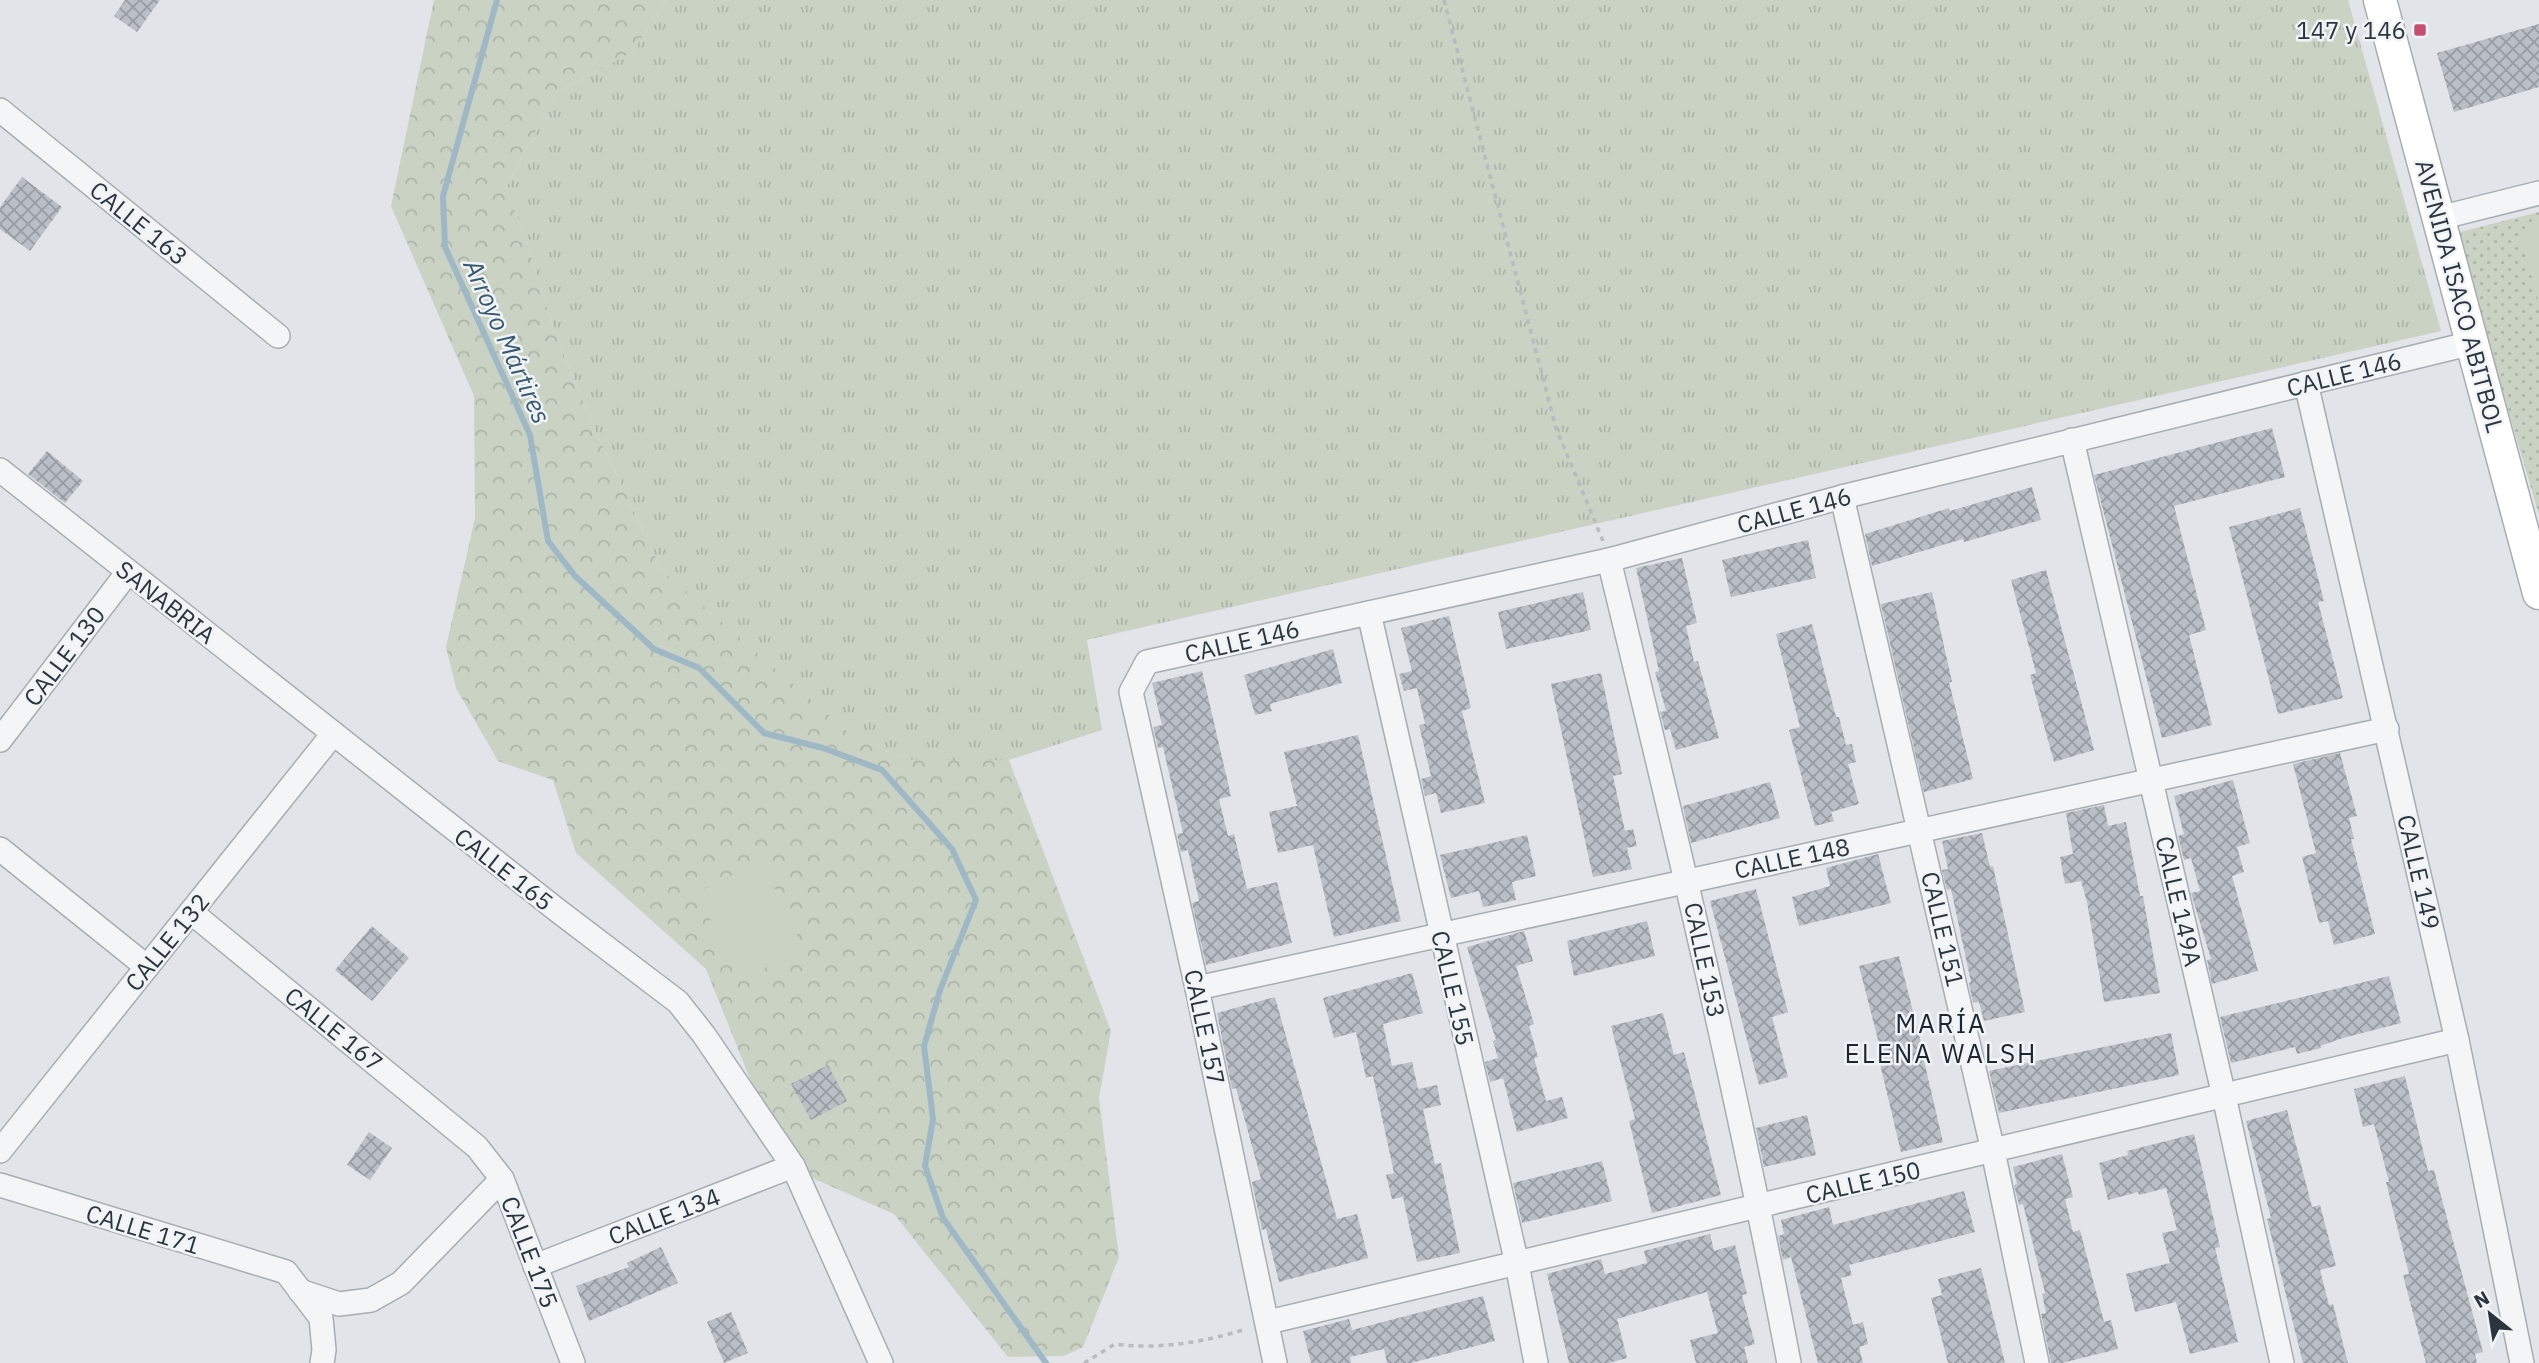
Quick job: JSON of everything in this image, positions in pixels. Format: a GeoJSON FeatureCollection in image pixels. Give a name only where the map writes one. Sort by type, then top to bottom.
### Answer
{"type":"FeatureCollection","features":[{"type":"Feature","properties":{"kind":"main road","name":"AVENIDA ISACO ABITBOL"},"geometry":{"type":"LineString","coordinates":[[2380,0],[2472,343],[2534,551],[2539,593]]}},
{"type":"Feature","properties":{"kind":"street","name":"CALLE 163"},"geometry":{"type":"LineString","coordinates":[[0,110],[278,336]]}},
{"type":"Feature","properties":{"kind":"street"},"geometry":{"type":"LineString","coordinates":[[2439,218],[2539,193]]}},
{"type":"Feature","properties":{"kind":"street","name":"CALLE 146"},"geometry":{"type":"LineString","coordinates":[[1131,692],[1147,662],[1609,560],[2072,440],[2472,343]]}},
{"type":"Feature","properties":{"kind":"street","name":"CALLE 149"},"geometry":{"type":"LineString","coordinates":[[2306,383],[2457,1040],[2522,1363]]}},
{"type":"Feature","properties":{"kind":"street","name":"CALLE 149A"},"geometry":{"type":"LineString","coordinates":[[2072,440],[2224,1096],[2282,1363]]}},
{"type":"Feature","properties":{"kind":"street","name":"SANABRIA"},"geometry":{"type":"LineString","coordinates":[[0,470],[333,734]]}},
{"type":"Feature","properties":{"kind":"street","name":"CALLE 151"},"geometry":{"type":"LineString","coordinates":[[1842,498],[1993,1151],[2037,1363]]}},
{"type":"Feature","properties":{"kind":"street","name":"CALLE 153"},"geometry":{"type":"LineString","coordinates":[[1609,560],[1688,880],[1759,1207],[1789,1363]]}},
{"type":"Feature","properties":{"kind":"street","name":"CALLE 130"},"geometry":{"type":"LineString","coordinates":[[0,740],[128,572]]}},
{"type":"Feature","properties":{"kind":"street","name":"CALLE 155"},"geometry":{"type":"LineString","coordinates":[[1369,612],[1517,1264],[1535,1363]]}},
{"type":"Feature","properties":{"kind":"street","name":"CALLE 157"},"geometry":{"type":"LineString","coordinates":[[1131,692],[1197,988],[1275,1363]]}},
{"type":"Feature","properties":{"kind":"street","name":"CALLE 148"},"geometry":{"type":"LineString","coordinates":[[1197,988],[2387,729]]}},
{"type":"Feature","properties":{"kind":"street","name":"CALLE 132"},"geometry":{"type":"LineString","coordinates":[[0,1151],[333,734]]}},
{"type":"Feature","properties":{"kind":"street","name":"CALLE 165"},"geometry":{"type":"LineString","coordinates":[[333,734],[678,1002],[704,1035],[793,1166],[881,1363]]}},
{"type":"Feature","properties":{"kind":"street"},"geometry":{"type":"LineString","coordinates":[[0,849],[147,967]]}},
{"type":"Feature","properties":{"kind":"street","name":"CALLE 167"},"geometry":{"type":"LineString","coordinates":[[191,912],[477,1147]]}},
{"type":"Feature","properties":{"kind":"street","name":"CALLE 150"},"geometry":{"type":"LineString","coordinates":[[1268,1322],[2457,1040]]}},
{"type":"Feature","properties":{"kind":"street","name":"CALLE 175"},"geometry":{"type":"LineString","coordinates":[[477,1147],[502,1179],[573,1363]]}},
{"type":"Feature","properties":{"kind":"street","name":"CALLE 134"},"geometry":{"type":"LineString","coordinates":[[534,1266],[793,1166]]}},
{"type":"Feature","properties":{"kind":"street"},"geometry":{"type":"LineString","coordinates":[[300,1291],[339,1304],[371,1300],[401,1283],[502,1179]]}},
{"type":"Feature","properties":{"kind":"street","name":"CALLE 171"},"geometry":{"type":"LineString","coordinates":[[0,1185],[286,1272],[300,1291]]}},
{"type":"Feature","properties":{"kind":"street"},"geometry":{"type":"LineString","coordinates":[[300,1291],[321,1318],[324,1350],[322,1363]]}},
{"type":"Feature","properties":{"kind":"path"},"geometry":{"type":"LineString","coordinates":[[1444,0],[1556,428],[1601,534],[1609,560]]}},
{"type":"Feature","properties":{"kind":"path"},"geometry":{"type":"LineString","coordinates":[[1084,1363],[1115,1344],[1138,1348],[1221,1337],[1268,1322]]}},
{"type":"Feature","properties":{"kind":"green space"},"geometry":{"type":"Polygon","coordinates":[[[434,0],[667,0],[632,52],[556,93],[506,188],[527,243],[554,331],[595,430],[662,570],[856,739],[912,760],[1009,760],[1111,1031],[1099,1098],[1119,1257],[1083,1347],[1064,1356],[1008,1357],[894,1214],[785,1166],[706,969],[576,853],[553,780],[498,761],[456,688],[446,647],[475,518],[474,396],[391,206],[434,0]]]}},
{"type":"Feature","properties":{"kind":"green space"},"geometry":{"type":"Polygon","coordinates":[[[667,0],[2348,0],[2441,331],[1087,640],[1102,730],[1009,760],[912,760],[855,739],[662,570],[595,430],[554,331],[527,243],[506,188],[556,93],[632,52],[667,0]]]}},
{"type":"Feature","properties":{"kind":"green space"},"geometry":{"type":"Polygon","coordinates":[[[2539,212],[2539,515],[2456,233],[2539,212]]]}},
{"type":"Feature","properties":{"kind":"green space"},"geometry":{"type":"Polygon","coordinates":[[[2539,225],[2539,303],[2519,231],[2539,225]]]}},
{"type":"Feature","properties":{"kind":"green space"},"geometry":{"type":"Polygon","coordinates":[[[762,861],[804,949],[739,980],[697,892],[762,861]]]}},
{"type":"Feature","properties":{"kind":"building"},"geometry":{"type":"Polygon","coordinates":[[[125,0],[160,0],[137,32],[114,16],[125,0]]]}},
{"type":"Feature","properties":{"kind":"building"},"geometry":{"type":"Polygon","coordinates":[[[2539,24],[2539,87],[2454,112],[2437,53],[2539,24]]]}},
{"type":"Feature","properties":{"kind":"building"},"geometry":{"type":"Polygon","coordinates":[[[22,177],[62,207],[30,251],[0,229],[0,207],[22,177]]]}},
{"type":"Feature","properties":{"kind":"building"},"geometry":{"type":"Polygon","coordinates":[[[2272,428],[2285,477],[2174,506],[2206,630],[2189,635],[2212,725],[2162,738],[2094,475],[2272,428]]]}},
{"type":"Feature","properties":{"kind":"building"},"geometry":{"type":"Polygon","coordinates":[[[47,451],[83,481],[65,503],[28,474],[47,451]]]}},
{"type":"Feature","properties":{"kind":"building"},"geometry":{"type":"Polygon","coordinates":[[[2032,487],[2041,520],[1964,542],[1963,539],[1872,566],[1865,534],[1949,508],[1950,511],[2032,487]]]}},
{"type":"Feature","properties":{"kind":"building"},"geometry":{"type":"Polygon","coordinates":[[[2300,508],[2324,601],[2318,602],[2343,698],[2278,714],[2229,527],[2300,508]]]}},
{"type":"Feature","properties":{"kind":"building"},"geometry":{"type":"Polygon","coordinates":[[[1808,540],[1816,578],[1731,597],[1722,560],[1808,540]]]}},
{"type":"Feature","properties":{"kind":"building"},"geometry":{"type":"Polygon","coordinates":[[[1682,558],[1697,623],[1686,626],[1694,662],[1698,661],[1719,738],[1676,750],[1670,729],[1665,730],[1660,712],[1666,711],[1655,672],[1659,671],[1636,568],[1682,558]]]}},
{"type":"Feature","properties":{"kind":"building"},"geometry":{"type":"Polygon","coordinates":[[[2046,570],[2094,750],[2054,762],[2030,675],[2036,673],[2011,580],[2046,570]]]}},
{"type":"Feature","properties":{"kind":"building"},"geometry":{"type":"Polygon","coordinates":[[[1583,592],[1591,630],[1506,649],[1498,612],[1583,592]]]}},
{"type":"Feature","properties":{"kind":"building"},"geometry":{"type":"Polygon","coordinates":[[[1932,592],[1952,682],[1949,682],[1973,779],[1924,792],[1881,604],[1932,592]]]}},
{"type":"Feature","properties":{"kind":"building"},"geometry":{"type":"Polygon","coordinates":[[[1449,616],[1471,708],[1462,711],[1485,803],[1441,813],[1436,793],[1425,796],[1421,779],[1431,776],[1419,725],[1425,724],[1417,688],[1404,691],[1399,674],[1412,671],[1401,628],[1449,616]]]}},
{"type":"Feature","properties":{"kind":"building"},"geometry":{"type":"Polygon","coordinates":[[[1812,624],[1836,717],[1839,717],[1846,745],[1852,744],[1856,762],[1848,764],[1859,804],[1831,812],[1834,821],[1815,826],[1789,730],[1800,727],[1776,634],[1812,624]]]}},
{"type":"Feature","properties":{"kind":"building"},"geometry":{"type":"Polygon","coordinates":[[[1333,649],[1342,683],[1270,704],[1272,711],[1255,715],[1244,675],[1333,649]]]}},
{"type":"Feature","properties":{"kind":"building"},"geometry":{"type":"Polygon","coordinates":[[[1202,671],[1231,796],[1219,799],[1228,836],[1234,834],[1247,889],[1277,882],[1292,943],[1206,965],[1192,903],[1199,901],[1188,850],[1181,852],[1177,834],[1183,833],[1163,747],[1158,748],[1153,727],[1162,725],[1152,683],[1202,671]]]}},
{"type":"Feature","properties":{"kind":"building"},"geometry":{"type":"Polygon","coordinates":[[[1601,673],[1622,774],[1613,776],[1625,831],[1633,829],[1637,846],[1627,848],[1632,869],[1593,877],[1551,684],[1601,673]]]}},
{"type":"Feature","properties":{"kind":"building"},"geometry":{"type":"Polygon","coordinates":[[[1358,735],[1401,921],[1334,937],[1313,845],[1278,853],[1269,812],[1297,806],[1284,752],[1358,735]]]}},
{"type":"Feature","properties":{"kind":"building"},"geometry":{"type":"Polygon","coordinates":[[[2340,753],[2357,816],[2349,818],[2354,839],[2351,839],[2375,934],[2334,945],[2328,921],[2319,923],[2302,857],[2316,853],[2293,764],[2340,753]]]}},
{"type":"Feature","properties":{"kind":"building"},"geometry":{"type":"Polygon","coordinates":[[[2233,780],[2250,843],[2237,847],[2244,872],[2232,876],[2258,971],[2212,984],[2207,960],[2211,959],[2191,893],[2200,891],[2191,858],[2184,860],[2178,836],[2184,834],[2174,796],[2233,780]]]}},
{"type":"Feature","properties":{"kind":"building"},"geometry":{"type":"Polygon","coordinates":[[[1770,782],[1780,818],[1691,843],[1683,806],[1770,782]]]}},
{"type":"Feature","properties":{"kind":"building"},"geometry":{"type":"Polygon","coordinates":[[[2104,805],[2108,826],[2126,822],[2140,896],[2143,896],[2160,993],[2104,1002],[2081,881],[2065,884],[2060,857],[2073,854],[2066,813],[2104,805]]]}},
{"type":"Feature","properties":{"kind":"building"},"geometry":{"type":"Polygon","coordinates":[[[1982,833],[1990,867],[1993,866],[2025,1012],[1984,1021],[1979,1002],[1973,1003],[1951,889],[1947,890],[1942,870],[1948,869],[1942,841],[1982,833]]]}},
{"type":"Feature","properties":{"kind":"building"},"geometry":{"type":"Polygon","coordinates":[[[1527,835],[1536,876],[1512,882],[1516,900],[1483,907],[1479,891],[1451,898],[1440,855],[1527,835]]]}},
{"type":"Feature","properties":{"kind":"building"},"geometry":{"type":"Polygon","coordinates":[[[1878,854],[1891,903],[1799,926],[1792,897],[1830,886],[1826,868],[1878,854]]]}},
{"type":"Feature","properties":{"kind":"building"},"geometry":{"type":"Polygon","coordinates":[[[1756,889],[1788,1012],[1772,1017],[1788,1077],[1759,1085],[1710,901],[1756,889]]]}},
{"type":"Feature","properties":{"kind":"building"},"geometry":{"type":"Polygon","coordinates":[[[1647,921],[1655,956],[1574,976],[1567,941],[1647,921]]]}},
{"type":"Feature","properties":{"kind":"building"},"geometry":{"type":"Polygon","coordinates":[[[372,926],[409,958],[372,1001],[335,970],[372,926]]]}},
{"type":"Feature","properties":{"kind":"building"},"geometry":{"type":"Polygon","coordinates":[[[1524,931],[1533,961],[1516,966],[1534,1024],[1529,1026],[1538,1057],[1534,1058],[1546,1101],[1562,1097],[1568,1118],[1517,1132],[1503,1078],[1490,1082],[1485,1062],[1498,1058],[1493,1041],[1496,1040],[1467,947],[1524,931]]]}},
{"type":"Feature","properties":{"kind":"building"},"geometry":{"type":"Polygon","coordinates":[[[1899,956],[1943,1142],[1901,1152],[1880,1064],[1884,1063],[1859,966],[1899,956]]]}},
{"type":"Feature","properties":{"kind":"building"},"geometry":{"type":"Polygon","coordinates":[[[1412,973],[1423,1013],[1383,1024],[1392,1066],[1412,1062],[1418,1089],[1437,1085],[1441,1105],[1423,1109],[1435,1164],[1441,1163],[1460,1253],[1417,1262],[1403,1197],[1392,1199],[1386,1175],[1394,1173],[1373,1076],[1366,1078],[1356,1032],[1334,1038],[1323,998],[1412,973]]]}},
{"type":"Feature","properties":{"kind":"building"},"geometry":{"type":"Polygon","coordinates":[[[2389,976],[2401,1023],[2343,1038],[2320,1046],[2321,1048],[2297,1054],[2295,1047],[2231,1063],[2220,1017],[2389,976]]]}},
{"type":"Feature","properties":{"kind":"building"},"geometry":{"type":"Polygon","coordinates":[[[1275,997],[1337,1219],[1357,1214],[1368,1258],[1279,1282],[1266,1229],[1262,1230],[1252,1182],[1261,1179],[1236,1088],[1232,1089],[1217,1013],[1275,997]]]}},
{"type":"Feature","properties":{"kind":"building"},"geometry":{"type":"Polygon","coordinates":[[[1663,1013],[1674,1055],[1684,1052],[1721,1195],[1652,1213],[1629,1121],[1635,1119],[1611,1026],[1663,1013]]]}},
{"type":"Feature","properties":{"kind":"building"},"geometry":{"type":"Polygon","coordinates":[[[2171,1033],[2179,1075],[1999,1113],[1989,1071],[2171,1033]]]}},
{"type":"Feature","properties":{"kind":"building"},"geometry":{"type":"Polygon","coordinates":[[[828,1065],[847,1101],[811,1120],[791,1084],[828,1065]]]}},
{"type":"Feature","properties":{"kind":"building"},"geometry":{"type":"Polygon","coordinates":[[[2405,1076],[2428,1171],[2434,1170],[2483,1352],[2475,1354],[2477,1363],[2426,1363],[2403,1275],[2409,1274],[2374,1124],[2363,1127],[2354,1089],[2405,1076]]]}},
{"type":"Feature","properties":{"kind":"building"},"geometry":{"type":"Polygon","coordinates":[[[2287,1110],[2312,1207],[2320,1205],[2336,1266],[2320,1270],[2329,1305],[2333,1304],[2348,1363],[2303,1363],[2267,1219],[2271,1218],[2246,1121],[2287,1110]]]}},
{"type":"Feature","properties":{"kind":"building"},"geometry":{"type":"Polygon","coordinates":[[[1807,1115],[1816,1155],[1764,1167],[1756,1128],[1807,1115]]]}},
{"type":"Feature","properties":{"kind":"building"},"geometry":{"type":"Polygon","coordinates":[[[369,1132],[392,1148],[370,1180],[347,1165],[369,1132]]]}},
{"type":"Feature","properties":{"kind":"building"},"geometry":{"type":"Polygon","coordinates":[[[2194,1134],[2220,1247],[2215,1248],[2238,1342],[2190,1354],[2176,1302],[2135,1312],[2126,1274],[2170,1263],[2162,1233],[2177,1230],[2166,1188],[2108,1200],[2099,1163],[2128,1155],[2127,1151],[2194,1134]]]}},
{"type":"Feature","properties":{"kind":"building"},"geometry":{"type":"Polygon","coordinates":[[[2062,1154],[2073,1197],[2065,1199],[2073,1232],[2080,1230],[2104,1322],[2111,1320],[2118,1349],[2062,1363],[2051,1363],[2041,1314],[2046,1313],[2042,1294],[2045,1293],[2023,1204],[2019,1205],[2013,1167],[2062,1154]]]}},
{"type":"Feature","properties":{"kind":"building"},"geometry":{"type":"Polygon","coordinates":[[[1602,1161],[1612,1201],[1522,1223],[1513,1183],[1602,1161]]]}},
{"type":"Feature","properties":{"kind":"building"},"geometry":{"type":"Polygon","coordinates":[[[1964,1191],[1975,1232],[1849,1265],[1852,1275],[1841,1278],[1853,1325],[1863,1322],[1868,1344],[1859,1347],[1863,1363],[1818,1363],[1791,1257],[1783,1260],[1778,1236],[1784,1234],[1781,1220],[1829,1207],[1833,1225],[1964,1191]]]}},
{"type":"Feature","properties":{"kind":"building"},"geometry":{"type":"Polygon","coordinates":[[[1710,1234],[1714,1251],[1735,1245],[1747,1294],[1742,1295],[1755,1344],[1744,1347],[1748,1363],[1696,1363],[1690,1340],[1718,1333],[1707,1292],[1617,1319],[1627,1358],[1609,1363],[1569,1363],[1547,1274],[1601,1259],[1605,1274],[1647,1263],[1644,1251],[1710,1234]]]}},
{"type":"Feature","properties":{"kind":"building"},"geometry":{"type":"Polygon","coordinates":[[[661,1247],[678,1283],[589,1321],[576,1286],[629,1267],[627,1263],[661,1247]]]}},
{"type":"Feature","properties":{"kind":"building"},"geometry":{"type":"Polygon","coordinates":[[[1981,1268],[2005,1363],[1948,1363],[1931,1298],[1942,1295],[1938,1279],[1981,1268]]]}},
{"type":"Feature","properties":{"kind":"building"},"geometry":{"type":"Polygon","coordinates":[[[1483,1296],[1495,1341],[1411,1363],[1387,1363],[1384,1349],[1350,1357],[1351,1363],[1311,1363],[1303,1331],[1349,1319],[1352,1330],[1483,1296]]]}},
{"type":"Feature","properties":{"kind":"building"},"geometry":{"type":"Polygon","coordinates":[[[731,1312],[748,1353],[724,1363],[707,1322],[731,1312]]]}},
{"type":"Feature","properties":{"kind":"waterway","name":"Arroyo Mártires"},"geometry":{"type":"LineString","coordinates":[[497,0],[443,196],[445,247],[530,435],[548,541],[575,576],[654,649],[699,668],[764,733],[823,748],[882,770],[952,849],[976,900],[940,990],[924,1046],[933,1119],[925,1166],[943,1218],[1046,1363]]}},
{"type":"Feature","properties":{"kind":"place","name":"147 y 146"},"geometry":{"type":"Point","coordinates":[2420,30]}},
{"type":"Feature","properties":{"kind":"district","name":"MARÍA ELENA WALSH"},"geometry":{"type":"Point","coordinates":[1941,1038]}}]}
